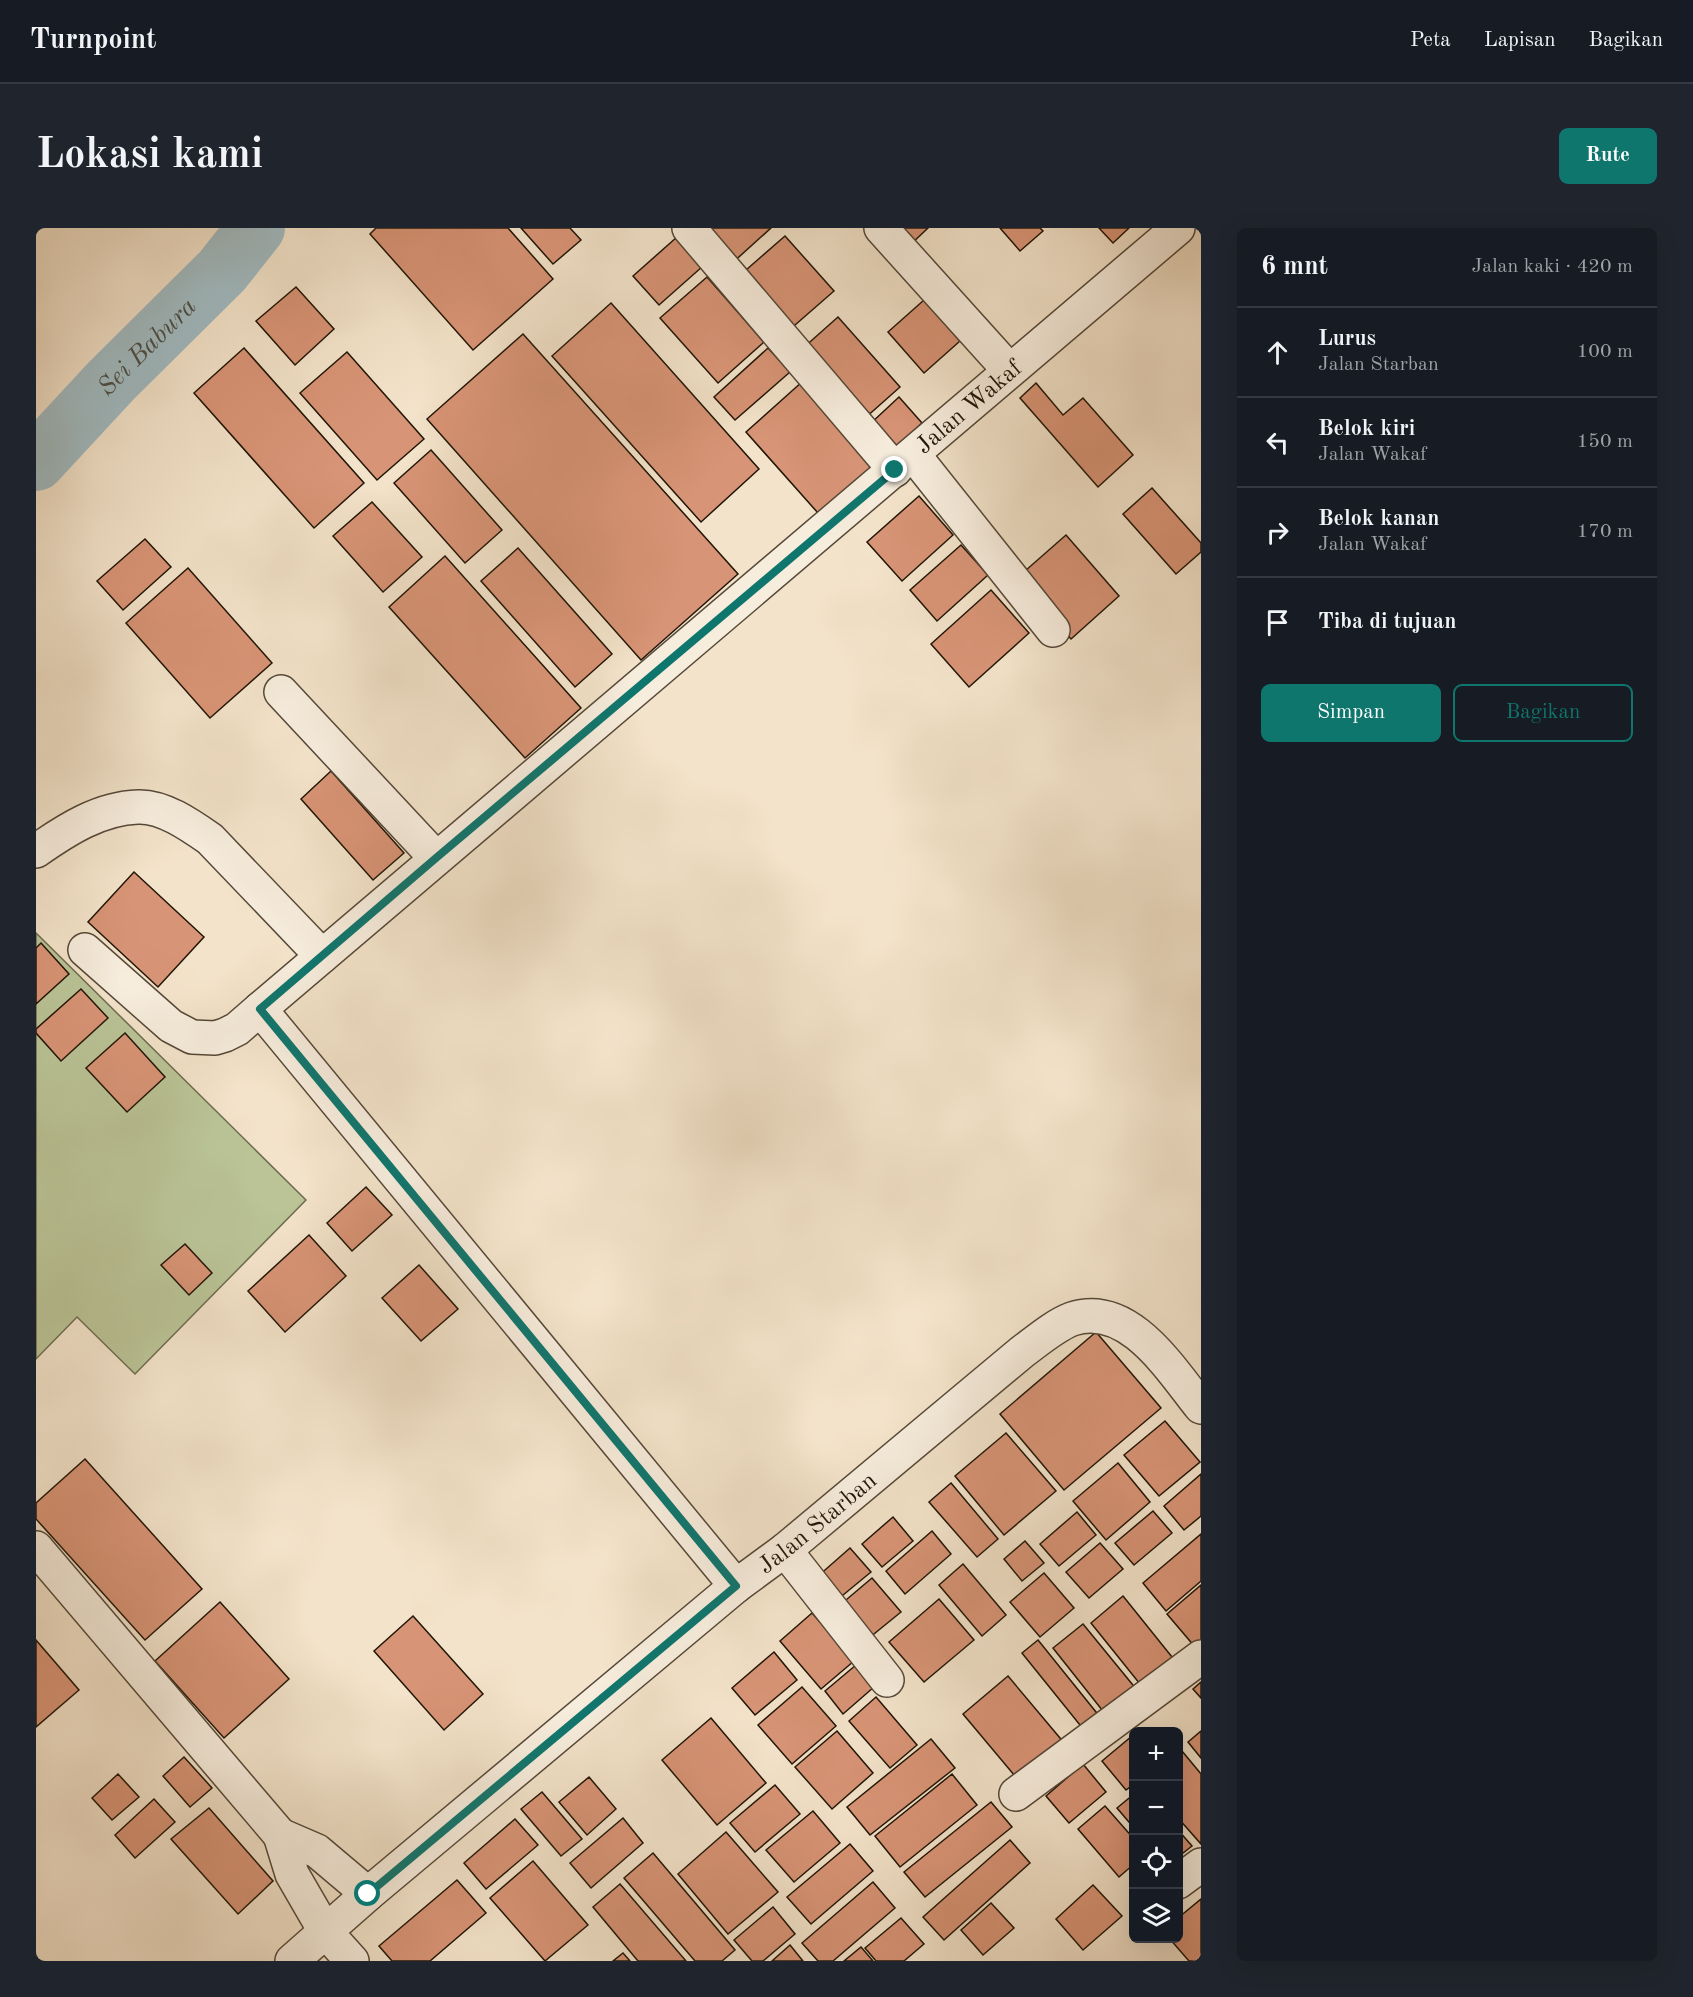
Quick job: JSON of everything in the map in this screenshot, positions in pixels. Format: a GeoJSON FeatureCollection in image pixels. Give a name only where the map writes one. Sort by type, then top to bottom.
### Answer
{"type":"FeatureCollection","features":[{"type":"Feature","properties":{"kind":"street"},"geometry":{"type":"LineString","coordinates":[[689,228],[904,462],[1053,630]]}},
{"type":"Feature","properties":{"kind":"street"},"geometry":{"type":"LineString","coordinates":[[881,228],[1009,370]]}},
{"type":"Feature","properties":{"kind":"street","name":"Jalan Wakaf"},"geometry":{"type":"LineString","coordinates":[[85,950],[171,1026],[192,1037],[215,1038],[237,1029],[1178,228]]}},
{"type":"Feature","properties":{"kind":"street"},"geometry":{"type":"LineString","coordinates":[[280,692],[436,858]]}},
{"type":"Feature","properties":{"kind":"street"},"geometry":{"type":"LineString","coordinates":[[36,851],[85,820],[113,811],[140,807],[165,813],[210,839],[322,956]]}},
{"type":"Feature","properties":{"kind":"street"},"geometry":{"type":"LineString","coordinates":[[260,1009],[736,1586]]}},
{"type":"Feature","properties":{"kind":"street","name":"Jalan Starban"},"geometry":{"type":"LineString","coordinates":[[292,1961],[368,1894],[736,1586],[785,1550],[1022,1352],[1070,1320],[1095,1315],[1128,1327],[1152,1347],[1201,1407]]}},
{"type":"Feature","properties":{"kind":"street"},"geometry":{"type":"LineString","coordinates":[[36,1548],[280,1835],[292,1874],[325,1931],[352,1961]]}},
{"type":"Feature","properties":{"kind":"street"},"geometry":{"type":"LineString","coordinates":[[785,1550],[887,1680]]}},
{"type":"Feature","properties":{"kind":"street"},"geometry":{"type":"LineString","coordinates":[[1016,1794],[1201,1657]]}},
{"type":"Feature","properties":{"kind":"street"},"geometry":{"type":"LineString","coordinates":[[280,1835],[317,1851],[368,1894]]}},
{"type":"Feature","properties":{"kind":"street"},"geometry":{"type":"LineString","coordinates":[[1183,1879],[1201,1865]]}},
{"type":"Feature","properties":{"kind":"green space"},"geometry":{"type":"Polygon","coordinates":[[[36,933],[306,1200],[135,1374],[77,1317],[36,1359],[36,933]]]}},
{"type":"Feature","properties":{"kind":"building"},"geometry":{"type":"Polygon","coordinates":[[[376,228],[508,228],[553,279],[473,350],[370,234],[376,228]]]}},
{"type":"Feature","properties":{"kind":"building"},"geometry":{"type":"Polygon","coordinates":[[[521,228],[570,228],[581,240],[553,264],[521,228]]]}},
{"type":"Feature","properties":{"kind":"building"},"geometry":{"type":"Polygon","coordinates":[[[697,228],[771,228],[730,265],[697,228]]]}},
{"type":"Feature","properties":{"kind":"building"},"geometry":{"type":"Polygon","coordinates":[[[892,228],[928,228],[909,246],[892,228]]]}},
{"type":"Feature","properties":{"kind":"building"},"geometry":{"type":"Polygon","coordinates":[[[1000,228],[1040,228],[1043,231],[1020,251],[1000,228]]]}},
{"type":"Feature","properties":{"kind":"building"},"geometry":{"type":"Polygon","coordinates":[[[1099,228],[1129,228],[1113,243],[1099,228]]]}},
{"type":"Feature","properties":{"kind":"building"},"geometry":{"type":"Polygon","coordinates":[[[785,236],[834,291],[787,332],[738,277],[785,236]]]}},
{"type":"Feature","properties":{"kind":"building"},"geometry":{"type":"Polygon","coordinates":[[[677,237],[703,266],[659,305],[633,276],[677,237]]]}},
{"type":"Feature","properties":{"kind":"building"},"geometry":{"type":"Polygon","coordinates":[[[707,277],[764,342],[718,383],[660,318],[707,277]]]}},
{"type":"Feature","properties":{"kind":"building"},"geometry":{"type":"Polygon","coordinates":[[[296,287],[334,329],[295,365],[256,321],[296,287]]]}},
{"type":"Feature","properties":{"kind":"building"},"geometry":{"type":"Polygon","coordinates":[[[924,300],[960,341],[924,373],[888,332],[924,300]]]}},
{"type":"Feature","properties":{"kind":"building"},"geometry":{"type":"Polygon","coordinates":[[[611,303],[759,469],[701,522],[552,356],[611,303]]]}},
{"type":"Feature","properties":{"kind":"building"},"geometry":{"type":"Polygon","coordinates":[[[838,317],[900,387],[864,419],[802,349],[838,317]]]}},
{"type":"Feature","properties":{"kind":"building"},"geometry":{"type":"Polygon","coordinates":[[[523,334],[738,574],[641,660],[427,419],[523,334]]]}},
{"type":"Feature","properties":{"kind":"building"},"geometry":{"type":"Polygon","coordinates":[[[244,348],[364,483],[314,528],[194,393],[244,348]]]}},
{"type":"Feature","properties":{"kind":"building"},"geometry":{"type":"Polygon","coordinates":[[[768,348],[790,372],[735,420],[714,397],[768,348]]]}},
{"type":"Feature","properties":{"kind":"building"},"geometry":{"type":"Polygon","coordinates":[[[347,352],[424,439],[377,480],[300,393],[347,352]]]}},
{"type":"Feature","properties":{"kind":"building"},"geometry":{"type":"Polygon","coordinates":[[[803,381],[884,472],[826,522],[746,432],[803,381]]]}},
{"type":"Feature","properties":{"kind":"building"},"geometry":{"type":"Polygon","coordinates":[[[1036,383],[1063,415],[1083,398],[1133,455],[1098,487],[1020,398],[1036,383]]]}},
{"type":"Feature","properties":{"kind":"building"},"geometry":{"type":"Polygon","coordinates":[[[899,397],[922,423],[893,450],[870,424],[899,397]]]}},
{"type":"Feature","properties":{"kind":"building"},"geometry":{"type":"Polygon","coordinates":[[[431,450],[502,530],[465,563],[394,483],[431,450]]]}},
{"type":"Feature","properties":{"kind":"building"},"geometry":{"type":"Polygon","coordinates":[[[1152,488],[1201,543],[1201,552],[1176,574],[1123,514],[1152,488]]]}},
{"type":"Feature","properties":{"kind":"building"},"geometry":{"type":"Polygon","coordinates":[[[919,496],[953,535],[902,581],[867,542],[919,496]]]}},
{"type":"Feature","properties":{"kind":"building"},"geometry":{"type":"Polygon","coordinates":[[[372,502],[422,557],[383,592],[333,536],[372,502]]]}},
{"type":"Feature","properties":{"kind":"building"},"geometry":{"type":"Polygon","coordinates":[[[1066,535],[1119,596],[1071,639],[1017,578],[1066,535]]]}},
{"type":"Feature","properties":{"kind":"building"},"geometry":{"type":"Polygon","coordinates":[[[145,539],[171,567],[123,610],[97,581],[145,539]]]}},
{"type":"Feature","properties":{"kind":"building"},"geometry":{"type":"Polygon","coordinates":[[[961,545],[988,575],[937,621],[910,590],[961,545]]]}},
{"type":"Feature","properties":{"kind":"building"},"geometry":{"type":"Polygon","coordinates":[[[518,548],[612,654],[575,687],[481,581],[518,548]]]}},
{"type":"Feature","properties":{"kind":"building"},"geometry":{"type":"Polygon","coordinates":[[[445,556],[581,708],[525,758],[389,607],[445,556]]]}},
{"type":"Feature","properties":{"kind":"building"},"geometry":{"type":"Polygon","coordinates":[[[188,568],[272,663],[210,718],[126,623],[188,568]]]}},
{"type":"Feature","properties":{"kind":"building"},"geometry":{"type":"Polygon","coordinates":[[[991,590],[1029,633],[969,687],[931,644],[991,590]]]}},
{"type":"Feature","properties":{"kind":"building"},"geometry":{"type":"Polygon","coordinates":[[[331,771],[404,853],[373,880],[301,799],[331,771]]]}},
{"type":"Feature","properties":{"kind":"building"},"geometry":{"type":"Polygon","coordinates":[[[134,872],[204,937],[158,987],[88,922],[134,872]]]}},
{"type":"Feature","properties":{"kind":"building"},"geometry":{"type":"Polygon","coordinates":[[[41,943],[69,974],[36,1004],[36,948],[41,943]]]}},
{"type":"Feature","properties":{"kind":"building"},"geometry":{"type":"Polygon","coordinates":[[[81,989],[108,1018],[61,1061],[36,1033],[36,1029],[81,989]]]}},
{"type":"Feature","properties":{"kind":"building"},"geometry":{"type":"Polygon","coordinates":[[[125,1033],[165,1077],[127,1112],[86,1068],[125,1033]]]}},
{"type":"Feature","properties":{"kind":"building"},"geometry":{"type":"Polygon","coordinates":[[[366,1187],[392,1215],[352,1251],[327,1223],[366,1187]]]}},
{"type":"Feature","properties":{"kind":"building"},"geometry":{"type":"Polygon","coordinates":[[[309,1235],[346,1276],[285,1332],[248,1291],[309,1235]]]}},
{"type":"Feature","properties":{"kind":"building"},"geometry":{"type":"Polygon","coordinates":[[[185,1244],[212,1273],[189,1295],[161,1265],[185,1244]]]}},
{"type":"Feature","properties":{"kind":"building"},"geometry":{"type":"Polygon","coordinates":[[[419,1265],[458,1309],[421,1341],[382,1298],[419,1265]]]}},
{"type":"Feature","properties":{"kind":"building"},"geometry":{"type":"Polygon","coordinates":[[[1096,1332],[1161,1408],[1064,1490],[1000,1414],[1096,1332]]]}},
{"type":"Feature","properties":{"kind":"building"},"geometry":{"type":"Polygon","coordinates":[[[1165,1421],[1200,1462],[1159,1496],[1124,1455],[1165,1421]]]}},
{"type":"Feature","properties":{"kind":"building"},"geometry":{"type":"Polygon","coordinates":[[[1006,1433],[1056,1491],[1004,1535],[955,1476],[1006,1433]]]}},
{"type":"Feature","properties":{"kind":"building"},"geometry":{"type":"Polygon","coordinates":[[[85,1459],[202,1589],[145,1640],[36,1519],[36,1503],[85,1459]]]}},
{"type":"Feature","properties":{"kind":"building"},"geometry":{"type":"Polygon","coordinates":[[[1118,1463],[1150,1502],[1106,1540],[1073,1501],[1118,1463]]]}},
{"type":"Feature","properties":{"kind":"building"},"geometry":{"type":"Polygon","coordinates":[[[1201,1474],[1201,1516],[1184,1530],[1164,1506],[1201,1474]]]}},
{"type":"Feature","properties":{"kind":"building"},"geometry":{"type":"Polygon","coordinates":[[[951,1483],[998,1539],[977,1557],[929,1502],[951,1483]]]}},
{"type":"Feature","properties":{"kind":"building"},"geometry":{"type":"Polygon","coordinates":[[[1153,1511],[1172,1533],[1134,1565],[1115,1543],[1153,1511]]]}},
{"type":"Feature","properties":{"kind":"building"},"geometry":{"type":"Polygon","coordinates":[[[1077,1512],[1096,1535],[1059,1566],[1040,1544],[1077,1512]]]}},
{"type":"Feature","properties":{"kind":"building"},"geometry":{"type":"Polygon","coordinates":[[[893,1517],[913,1541],[882,1567],[862,1544],[893,1517]]]}},
{"type":"Feature","properties":{"kind":"building"},"geometry":{"type":"Polygon","coordinates":[[[932,1531],[951,1554],[905,1594],[886,1571],[932,1531]]]}},
{"type":"Feature","properties":{"kind":"building"},"geometry":{"type":"Polygon","coordinates":[[[1201,1534],[1201,1581],[1166,1611],[1143,1583],[1201,1534]]]}},
{"type":"Feature","properties":{"kind":"building"},"geometry":{"type":"Polygon","coordinates":[[[1025,1541],[1044,1563],[1022,1581],[1004,1559],[1025,1541]]]}},
{"type":"Feature","properties":{"kind":"building"},"geometry":{"type":"Polygon","coordinates":[[[1100,1543],[1123,1569],[1089,1598],[1066,1572],[1100,1543]]]}},
{"type":"Feature","properties":{"kind":"building"},"geometry":{"type":"Polygon","coordinates":[[[850,1548],[871,1572],[837,1600],[817,1577],[850,1548]]]}},
{"type":"Feature","properties":{"kind":"building"},"geometry":{"type":"Polygon","coordinates":[[[963,1564],[1006,1615],[982,1636],[939,1585],[963,1564]]]}},
{"type":"Feature","properties":{"kind":"building"},"geometry":{"type":"Polygon","coordinates":[[[1044,1573],[1074,1608],[1040,1637],[1010,1602],[1044,1573]]]}},
{"type":"Feature","properties":{"kind":"building"},"geometry":{"type":"Polygon","coordinates":[[[872,1578],[901,1612],[869,1638],[840,1605],[872,1578]]]}},
{"type":"Feature","properties":{"kind":"building"},"geometry":{"type":"Polygon","coordinates":[[[1201,1585],[1201,1654],[1167,1614],[1201,1585]]]}},
{"type":"Feature","properties":{"kind":"building"},"geometry":{"type":"Polygon","coordinates":[[[1123,1596],[1180,1667],[1148,1694],[1091,1623],[1123,1596]]]}},
{"type":"Feature","properties":{"kind":"building"},"geometry":{"type":"Polygon","coordinates":[[[939,1599],[974,1640],[924,1682],[889,1642],[939,1599]]]}},
{"type":"Feature","properties":{"kind":"building"},"geometry":{"type":"Polygon","coordinates":[[[220,1602],[289,1679],[224,1738],[155,1661],[220,1602]]]}},
{"type":"Feature","properties":{"kind":"building"},"geometry":{"type":"Polygon","coordinates":[[[812,1613],[854,1661],[821,1689],[780,1641],[812,1613]]]}},
{"type":"Feature","properties":{"kind":"building"},"geometry":{"type":"Polygon","coordinates":[[[413,1616],[483,1694],[444,1730],[374,1651],[413,1616]]]}},
{"type":"Feature","properties":{"kind":"building"},"geometry":{"type":"Polygon","coordinates":[[[1083,1624],[1141,1695],[1110,1720],[1053,1648],[1083,1624]]]}},
{"type":"Feature","properties":{"kind":"building"},"geometry":{"type":"Polygon","coordinates":[[[36,1640],[79,1690],[36,1727],[36,1640]]]}},
{"type":"Feature","properties":{"kind":"building"},"geometry":{"type":"Polygon","coordinates":[[[1038,1640],[1100,1717],[1084,1730],[1022,1653],[1038,1640]]]}},
{"type":"Feature","properties":{"kind":"building"},"geometry":{"type":"Polygon","coordinates":[[[774,1652],[797,1680],[755,1715],[732,1688],[774,1652]]]}},
{"type":"Feature","properties":{"kind":"building"},"geometry":{"type":"Polygon","coordinates":[[[856,1665],[874,1687],[843,1714],[825,1691],[856,1665]]]}},
{"type":"Feature","properties":{"kind":"building"},"geometry":{"type":"Polygon","coordinates":[[[1008,1676],[1065,1744],[1020,1782],[963,1714],[1008,1676]]]}},
{"type":"Feature","properties":{"kind":"building"},"geometry":{"type":"Polygon","coordinates":[[[1201,1682],[1201,1698],[1193,1689],[1201,1682]]]}},
{"type":"Feature","properties":{"kind":"building"},"geometry":{"type":"Polygon","coordinates":[[[802,1687],[836,1726],[792,1764],[758,1725],[802,1687]]]}},
{"type":"Feature","properties":{"kind":"building"},"geometry":{"type":"Polygon","coordinates":[[[876,1697],[917,1745],[890,1768],[849,1721],[876,1697]]]}},
{"type":"Feature","properties":{"kind":"building"},"geometry":{"type":"Polygon","coordinates":[[[711,1718],[766,1783],[717,1825],[662,1760],[711,1718]]]}},
{"type":"Feature","properties":{"kind":"building"},"geometry":{"type":"Polygon","coordinates":[[[837,1731],[873,1773],[832,1809],[795,1767],[837,1731]]]}},
{"type":"Feature","properties":{"kind":"building"},"geometry":{"type":"Polygon","coordinates":[[[1201,1731],[1201,1758],[1188,1742],[1201,1731]]]}},
{"type":"Feature","properties":{"kind":"building"},"geometry":{"type":"Polygon","coordinates":[[[1129,1738],[1129,1788],[1126,1790],[1102,1761],[1129,1738]]]}},
{"type":"Feature","properties":{"kind":"building"},"geometry":{"type":"Polygon","coordinates":[[[931,1739],[955,1768],[870,1835],[847,1807],[931,1739]]]}},
{"type":"Feature","properties":{"kind":"building"},"geometry":{"type":"Polygon","coordinates":[[[1183,1752],[1201,1774],[1201,1844],[1183,1824],[1183,1752]]]}},
{"type":"Feature","properties":{"kind":"building"},"geometry":{"type":"Polygon","coordinates":[[[184,1757],[212,1788],[190,1807],[163,1776],[184,1757]]]}},
{"type":"Feature","properties":{"kind":"building"},"geometry":{"type":"Polygon","coordinates":[[[1083,1764],[1106,1792],[1069,1823],[1046,1796],[1083,1764]]]}},
{"type":"Feature","properties":{"kind":"building"},"geometry":{"type":"Polygon","coordinates":[[[118,1774],[139,1797],[112,1820],[92,1798],[118,1774]]]}},
{"type":"Feature","properties":{"kind":"building"},"geometry":{"type":"Polygon","coordinates":[[[952,1774],[977,1805],[900,1867],[875,1836],[952,1774]]]}},
{"type":"Feature","properties":{"kind":"building"},"geometry":{"type":"Polygon","coordinates":[[[589,1777],[616,1809],[587,1835],[559,1802],[589,1777]]]}},
{"type":"Feature","properties":{"kind":"building"},"geometry":{"type":"Polygon","coordinates":[[[775,1785],[800,1814],[755,1852],[730,1823],[775,1785]]]}},
{"type":"Feature","properties":{"kind":"building"},"geometry":{"type":"Polygon","coordinates":[[[542,1792],[582,1839],[561,1856],[521,1809],[542,1792]]]}},
{"type":"Feature","properties":{"kind":"building"},"geometry":{"type":"Polygon","coordinates":[[[1129,1798],[1129,1822],[1117,1808],[1129,1798]]]}},
{"type":"Feature","properties":{"kind":"building"},"geometry":{"type":"Polygon","coordinates":[[[154,1799],[175,1822],[135,1858],[115,1835],[154,1799]]]}},
{"type":"Feature","properties":{"kind":"building"},"geometry":{"type":"Polygon","coordinates":[[[991,1802],[1012,1827],[925,1897],[904,1872],[991,1802]]]}},
{"type":"Feature","properties":{"kind":"building"},"geometry":{"type":"Polygon","coordinates":[[[1105,1806],[1129,1833],[1129,1868],[1119,1877],[1078,1829],[1105,1806]]]}},
{"type":"Feature","properties":{"kind":"building"},"geometry":{"type":"Polygon","coordinates":[[[209,1808],[273,1881],[238,1914],[171,1839],[209,1808]]]}},
{"type":"Feature","properties":{"kind":"building"},"geometry":{"type":"Polygon","coordinates":[[[813,1811],[840,1843],[794,1882],[766,1850],[813,1811]]]}},
{"type":"Feature","properties":{"kind":"building"},"geometry":{"type":"Polygon","coordinates":[[[623,1818],[643,1843],[591,1888],[570,1863],[623,1818]]]}},
{"type":"Feature","properties":{"kind":"building"},"geometry":{"type":"Polygon","coordinates":[[[515,1819],[538,1845],[486,1889],[464,1863],[515,1819]]]}},
{"type":"Feature","properties":{"kind":"building"},"geometry":{"type":"Polygon","coordinates":[[[726,1832],[778,1892],[728,1934],[678,1874],[726,1832]]]}},
{"type":"Feature","properties":{"kind":"building"},"geometry":{"type":"Polygon","coordinates":[[[1183,1836],[1192,1846],[1183,1853],[1183,1836]]]}},
{"type":"Feature","properties":{"kind":"building"},"geometry":{"type":"Polygon","coordinates":[[[1010,1840],[1030,1863],[944,1940],[923,1917],[1010,1840]]]}},
{"type":"Feature","properties":{"kind":"building"},"geometry":{"type":"Polygon","coordinates":[[[850,1844],[873,1871],[811,1924],[787,1897],[850,1844]]]}},
{"type":"Feature","properties":{"kind":"building"},"geometry":{"type":"Polygon","coordinates":[[[653,1853],[735,1950],[722,1961],[695,1961],[624,1878],[653,1853]]]}},
{"type":"Feature","properties":{"kind":"building"},"geometry":{"type":"Polygon","coordinates":[[[533,1861],[588,1925],[545,1961],[490,1898],[533,1861]]]}},
{"type":"Feature","properties":{"kind":"building"},"geometry":{"type":"Polygon","coordinates":[[[457,1880],[486,1913],[430,1961],[392,1961],[379,1946],[457,1880]]]}},
{"type":"Feature","properties":{"kind":"building"},"geometry":{"type":"Polygon","coordinates":[[[873,1882],[895,1908],[833,1961],[818,1961],[802,1943],[873,1882]]]}},
{"type":"Feature","properties":{"kind":"building"},"geometry":{"type":"Polygon","coordinates":[[[620,1884],[686,1961],[638,1961],[593,1907],[620,1884]]]}},
{"type":"Feature","properties":{"kind":"building"},"geometry":{"type":"Polygon","coordinates":[[[1093,1885],[1122,1916],[1083,1950],[1056,1919],[1093,1885]]]}},
{"type":"Feature","properties":{"kind":"building"},"geometry":{"type":"Polygon","coordinates":[[[1201,1899],[1201,1961],[1189,1961],[1173,1943],[1183,1943],[1183,1914],[1201,1899]]]}},
{"type":"Feature","properties":{"kind":"building"},"geometry":{"type":"Polygon","coordinates":[[[991,1903],[1014,1928],[983,1955],[961,1930],[991,1903]]]}},
{"type":"Feature","properties":{"kind":"building"},"geometry":{"type":"Polygon","coordinates":[[[773,1907],[795,1934],[763,1961],[752,1961],[734,1940],[773,1907]]]}},
{"type":"Feature","properties":{"kind":"building"},"geometry":{"type":"Polygon","coordinates":[[[901,1918],[924,1944],[904,1961],[876,1961],[865,1948],[901,1918]]]}},
{"type":"Feature","properties":{"kind":"building"},"geometry":{"type":"Polygon","coordinates":[[[790,1945],[803,1961],[772,1961],[790,1945]]]}},
{"type":"Feature","properties":{"kind":"building"},"geometry":{"type":"Polygon","coordinates":[[[861,1947],[873,1961],[844,1961],[861,1947]]]}},
{"type":"Feature","properties":{"kind":"building"},"geometry":{"type":"Polygon","coordinates":[[[623,1953],[630,1961],[613,1961],[623,1953]]]}},
{"type":"Feature","properties":{"kind":"waterway","name":"Sei Babura"},"geometry":{"type":"LineString","coordinates":[[36,462],[111,381],[222,271],[256,228]]}},
{"type":"Feature","properties":{"kind":"route"},"geometry":{"type":"LineString","coordinates":[[368,1894],[736,1586],[260,1009],[895,470]]}}]}
